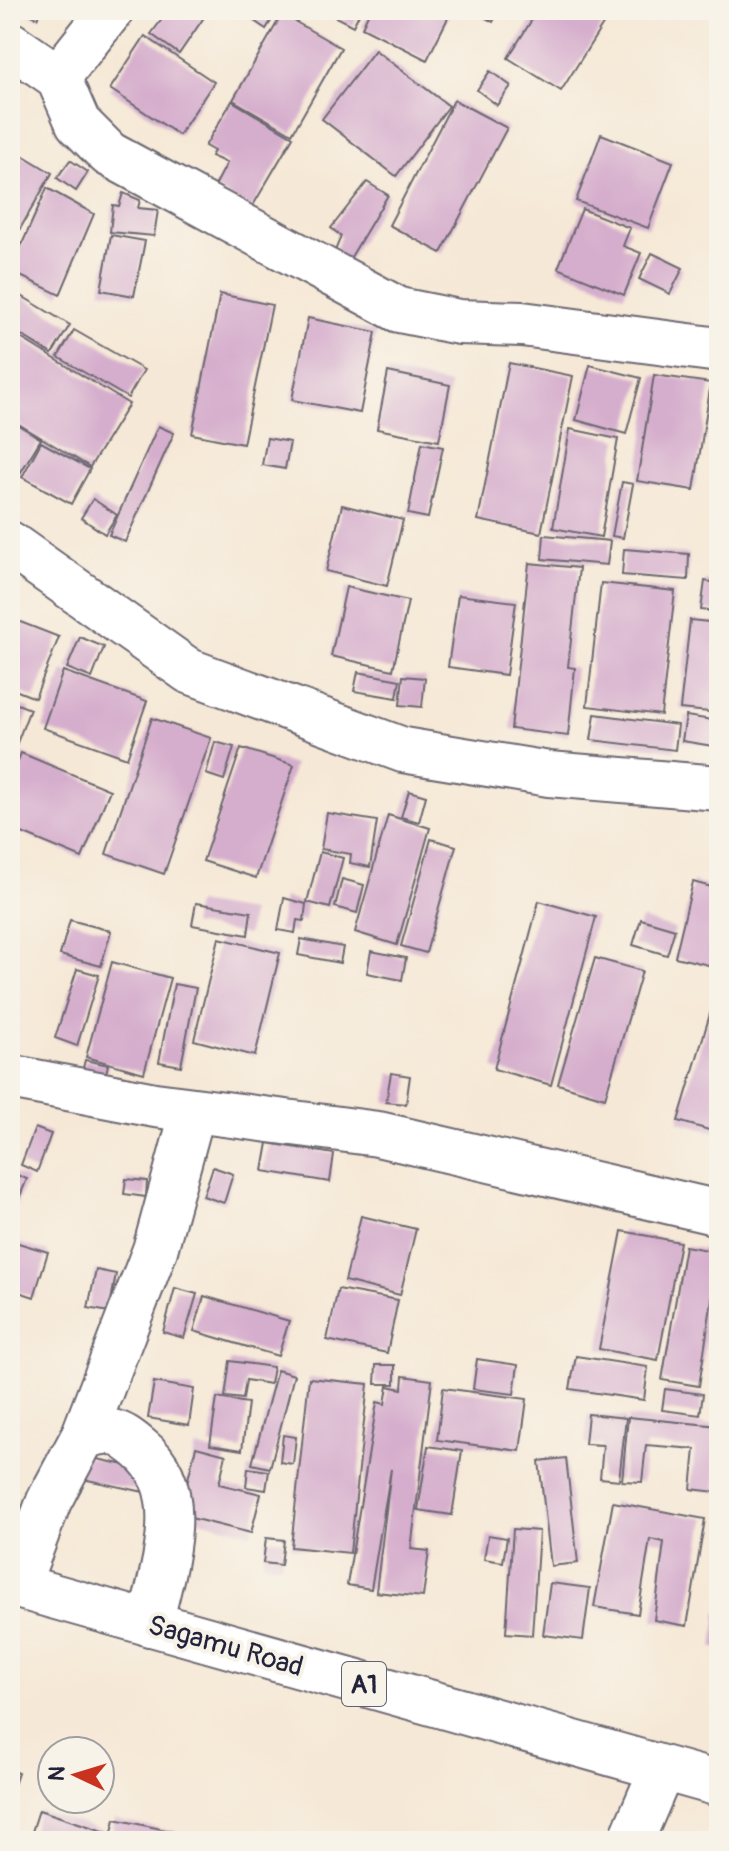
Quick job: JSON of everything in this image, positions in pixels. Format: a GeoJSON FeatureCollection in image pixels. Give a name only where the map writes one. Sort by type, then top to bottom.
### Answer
{"type":"FeatureCollection","features":[{"type":"Feature","properties":{"kind":"main road"},"geometry":{"type":"LineString","coordinates":[[58,77],[111,10]]}},
{"type":"Feature","properties":{"kind":"main road"},"geometry":{"type":"LineString","coordinates":[[10,44],[58,77],[78,123],[109,154],[399,310],[459,322],[522,324],[719,350]]}},
{"type":"Feature","properties":{"kind":"main road"},"geometry":{"type":"LineString","coordinates":[[10,544],[189,671],[403,750],[549,774],[719,788]]}},
{"type":"Feature","properties":{"kind":"main road"},"geometry":{"type":"LineString","coordinates":[[10,1077],[193,1111],[378,1134],[719,1213]]}},
{"type":"Feature","properties":{"kind":"main road"},"geometry":{"type":"LineString","coordinates":[[13,1585],[49,1501],[83,1437],[155,1250],[193,1111]]}},
{"type":"Feature","properties":{"kind":"main road"},"geometry":{"type":"LineString","coordinates":[[83,1437],[102,1431],[119,1432],[149,1455],[168,1490],[169,1537],[150,1624]]}},
{"type":"Feature","properties":{"kind":"main road","name":"Sagamu Road"},"geometry":{"type":"LineString","coordinates":[[13,1585],[719,1784]]}},
{"type":"Feature","properties":{"kind":"main road"},"geometry":{"type":"LineString","coordinates":[[631,1841],[662,1769]]}},
{"type":"Feature","properties":{"kind":"building"},"geometry":{"type":"Polygon","coordinates":[[[24,10],[42,10],[37,18],[24,10]]]}},
{"type":"Feature","properties":{"kind":"building"},"geometry":{"type":"Polygon","coordinates":[[[169,10],[209,10],[179,54],[151,34],[169,10]]]}},
{"type":"Feature","properties":{"kind":"building"},"geometry":{"type":"Polygon","coordinates":[[[238,10],[278,10],[266,29],[238,10]]]}},
{"type":"Feature","properties":{"kind":"building"},"geometry":{"type":"Polygon","coordinates":[[[322,10],[361,10],[353,26],[322,10]]]}},
{"type":"Feature","properties":{"kind":"building"},"geometry":{"type":"Polygon","coordinates":[[[370,10],[452,10],[427,60],[362,27],[370,10]]]}},
{"type":"Feature","properties":{"kind":"building"},"geometry":{"type":"Polygon","coordinates":[[[471,10],[499,10],[493,22],[471,10]]]}},
{"type":"Feature","properties":{"kind":"building"},"geometry":{"type":"Polygon","coordinates":[[[538,10],[612,10],[561,91],[508,58],[538,10]]]}},
{"type":"Feature","properties":{"kind":"building"},"geometry":{"type":"Polygon","coordinates":[[[282,14],[341,48],[292,134],[233,100],[282,14]]]}},
{"type":"Feature","properties":{"kind":"building"},"geometry":{"type":"Polygon","coordinates":[[[145,36],[214,82],[179,135],[110,89],[145,36]]]}},
{"type":"Feature","properties":{"kind":"building"},"geometry":{"type":"Polygon","coordinates":[[[375,50],[449,106],[396,176],[322,119],[375,50]]]}},
{"type":"Feature","properties":{"kind":"building"},"geometry":{"type":"Polygon","coordinates":[[[490,71],[511,86],[497,105],[477,90],[490,71]]]}},
{"type":"Feature","properties":{"kind":"building"},"geometry":{"type":"Polygon","coordinates":[[[454,100],[507,128],[441,253],[389,225],[454,100]]]}},
{"type":"Feature","properties":{"kind":"building"},"geometry":{"type":"Polygon","coordinates":[[[232,101],[293,137],[251,209],[214,188],[227,163],[211,156],[214,151],[205,146],[232,101]]]}},
{"type":"Feature","properties":{"kind":"building"},"geometry":{"type":"Polygon","coordinates":[[[601,134],[673,162],[648,228],[576,201],[601,134]]]}},
{"type":"Feature","properties":{"kind":"building"},"geometry":{"type":"Polygon","coordinates":[[[14,150],[52,173],[20,229],[10,224],[10,158],[14,150]]]}},
{"type":"Feature","properties":{"kind":"building"},"geometry":{"type":"Polygon","coordinates":[[[70,160],[88,172],[76,191],[57,178],[70,160]]]}},
{"type":"Feature","properties":{"kind":"building"},"geometry":{"type":"Polygon","coordinates":[[[367,182],[388,195],[345,267],[331,261],[341,236],[331,228],[367,182]]]}},
{"type":"Feature","properties":{"kind":"building"},"geometry":{"type":"Polygon","coordinates":[[[47,188],[94,214],[60,295],[10,271],[47,188]]]}},
{"type":"Feature","properties":{"kind":"building"},"geometry":{"type":"Polygon","coordinates":[[[123,193],[140,200],[138,208],[158,210],[154,236],[110,232],[113,205],[119,206],[123,193]]]}},
{"type":"Feature","properties":{"kind":"building"},"geometry":{"type":"Polygon","coordinates":[[[582,209],[630,228],[623,246],[641,253],[624,295],[558,268],[582,209]]]}},
{"type":"Feature","properties":{"kind":"building"},"geometry":{"type":"Polygon","coordinates":[[[111,235],[145,241],[134,296],[101,290],[111,235]]]}},
{"type":"Feature","properties":{"kind":"building"},"geometry":{"type":"Polygon","coordinates":[[[652,253],[683,268],[670,294],[639,279],[652,253]]]}},
{"type":"Feature","properties":{"kind":"building"},"geometry":{"type":"Polygon","coordinates":[[[10,289],[70,325],[52,354],[10,328],[10,289]]]}},
{"type":"Feature","properties":{"kind":"building"},"geometry":{"type":"Polygon","coordinates":[[[220,294],[272,305],[243,444],[192,434],[220,294]]]}},
{"type":"Feature","properties":{"kind":"building"},"geometry":{"type":"Polygon","coordinates":[[[308,318],[376,332],[360,413],[292,400],[308,318]]]}},
{"type":"Feature","properties":{"kind":"building"},"geometry":{"type":"Polygon","coordinates":[[[74,330],[144,370],[128,398],[58,357],[74,330]]]}},
{"type":"Feature","properties":{"kind":"building"},"geometry":{"type":"Polygon","coordinates":[[[11,332],[129,404],[90,467],[10,419],[11,332]]]}},
{"type":"Feature","properties":{"kind":"building"},"geometry":{"type":"Polygon","coordinates":[[[509,363],[573,376],[541,533],[478,520],[509,363]]]}},
{"type":"Feature","properties":{"kind":"building"},"geometry":{"type":"Polygon","coordinates":[[[590,365],[641,378],[626,434],[576,420],[590,365]]]}},
{"type":"Feature","properties":{"kind":"building"},"geometry":{"type":"Polygon","coordinates":[[[388,372],[450,385],[439,441],[377,429],[388,372]]]}},
{"type":"Feature","properties":{"kind":"building"},"geometry":{"type":"Polygon","coordinates":[[[654,375],[711,383],[694,490],[637,481],[654,375]]]}},
{"type":"Feature","properties":{"kind":"building"},"geometry":{"type":"Polygon","coordinates":[[[10,420],[41,439],[19,475],[10,469],[10,420]]]}},
{"type":"Feature","properties":{"kind":"building"},"geometry":{"type":"Polygon","coordinates":[[[158,426],[174,433],[125,542],[109,535],[158,426]]]}},
{"type":"Feature","properties":{"kind":"building"},"geometry":{"type":"Polygon","coordinates":[[[570,429],[618,439],[601,537],[553,528],[570,429]]]}},
{"type":"Feature","properties":{"kind":"building"},"geometry":{"type":"Polygon","coordinates":[[[267,438],[290,442],[285,469],[262,465],[267,438]]]}},
{"type":"Feature","properties":{"kind":"building"},"geometry":{"type":"Polygon","coordinates":[[[41,442],[90,469],[71,504],[22,477],[41,442]]]}},
{"type":"Feature","properties":{"kind":"building"},"geometry":{"type":"Polygon","coordinates":[[[422,443],[443,447],[428,518],[408,514],[422,443]]]}},
{"type":"Feature","properties":{"kind":"building"},"geometry":{"type":"Polygon","coordinates":[[[622,482],[633,484],[623,538],[612,536],[622,482]]]}},
{"type":"Feature","properties":{"kind":"building"},"geometry":{"type":"Polygon","coordinates":[[[93,499],[117,515],[105,534],[81,518],[93,499]]]}},
{"type":"Feature","properties":{"kind":"building"},"geometry":{"type":"Polygon","coordinates":[[[342,505],[403,520],[387,586],[326,571],[342,505]]]}},
{"type":"Feature","properties":{"kind":"building"},"geometry":{"type":"Polygon","coordinates":[[[544,535],[610,541],[607,565],[542,559],[544,535]]]}},
{"type":"Feature","properties":{"kind":"building"},"geometry":{"type":"Polygon","coordinates":[[[624,549],[689,554],[688,580],[622,575],[624,549]]]}},
{"type":"Feature","properties":{"kind":"building"},"geometry":{"type":"Polygon","coordinates":[[[529,563],[579,568],[568,667],[575,668],[568,736],[511,729],[529,563]]]}},
{"type":"Feature","properties":{"kind":"building"},"geometry":{"type":"Polygon","coordinates":[[[705,581],[719,583],[719,612],[701,610],[705,581]]]}},
{"type":"Feature","properties":{"kind":"building"},"geometry":{"type":"Polygon","coordinates":[[[601,583],[675,591],[661,715],[587,706],[601,583]]]}},
{"type":"Feature","properties":{"kind":"building"},"geometry":{"type":"Polygon","coordinates":[[[346,587],[408,601],[393,670],[331,656],[346,587]]]}},
{"type":"Feature","properties":{"kind":"building"},"geometry":{"type":"Polygon","coordinates":[[[458,595],[516,602],[506,675],[448,667],[458,595]]]}},
{"type":"Feature","properties":{"kind":"building"},"geometry":{"type":"Polygon","coordinates":[[[10,618],[59,637],[35,698],[10,688],[10,618]]]}},
{"type":"Feature","properties":{"kind":"building"},"geometry":{"type":"Polygon","coordinates":[[[690,620],[719,623],[719,713],[680,709],[690,620]]]}},
{"type":"Feature","properties":{"kind":"building"},"geometry":{"type":"Polygon","coordinates":[[[80,637],[104,647],[92,678],[67,668],[80,637]]]}},
{"type":"Feature","properties":{"kind":"building"},"geometry":{"type":"Polygon","coordinates":[[[63,671],[147,701],[127,758],[43,728],[63,671]]]}},
{"type":"Feature","properties":{"kind":"building"},"geometry":{"type":"Polygon","coordinates":[[[358,672],[400,680],[397,698],[354,691],[358,672]]]}},
{"type":"Feature","properties":{"kind":"building"},"geometry":{"type":"Polygon","coordinates":[[[403,676],[425,678],[422,707],[400,705],[403,676]]]}},
{"type":"Feature","properties":{"kind":"building"},"geometry":{"type":"Polygon","coordinates":[[[10,701],[30,709],[10,761],[10,701]]]}},
{"type":"Feature","properties":{"kind":"building"},"geometry":{"type":"Polygon","coordinates":[[[595,714],[678,725],[675,750],[591,740],[595,714]]]}},
{"type":"Feature","properties":{"kind":"building"},"geometry":{"type":"Polygon","coordinates":[[[686,716],[719,721],[719,747],[682,741],[686,716]]]}},
{"type":"Feature","properties":{"kind":"building"},"geometry":{"type":"Polygon","coordinates":[[[152,718],[211,738],[164,874],[106,854],[152,718]]]}},
{"type":"Feature","properties":{"kind":"building"},"geometry":{"type":"Polygon","coordinates":[[[215,742],[234,747],[224,780],[206,774],[215,742]]]}},
{"type":"Feature","properties":{"kind":"building"},"geometry":{"type":"Polygon","coordinates":[[[241,748],[294,765],[256,878],[203,861],[241,748]]]}},
{"type":"Feature","properties":{"kind":"building"},"geometry":{"type":"Polygon","coordinates":[[[21,753],[110,790],[82,858],[10,828],[10,780],[21,753]]]}},
{"type":"Feature","properties":{"kind":"building"},"geometry":{"type":"Polygon","coordinates":[[[409,791],[426,796],[419,822],[401,817],[409,791]]]}},
{"type":"Feature","properties":{"kind":"building"},"geometry":{"type":"Polygon","coordinates":[[[327,813],[377,821],[370,867],[350,863],[351,854],[321,849],[327,813]]]}},
{"type":"Feature","properties":{"kind":"building"},"geometry":{"type":"Polygon","coordinates":[[[388,815],[430,828],[397,945],[355,932],[388,815]]]}},
{"type":"Feature","properties":{"kind":"building"},"geometry":{"type":"Polygon","coordinates":[[[431,839],[456,846],[426,953],[401,946],[431,839]]]}},
{"type":"Feature","properties":{"kind":"building"},"geometry":{"type":"Polygon","coordinates":[[[320,852],[343,858],[330,908],[307,902],[320,852]]]}},
{"type":"Feature","properties":{"kind":"building"},"geometry":{"type":"Polygon","coordinates":[[[342,879],[364,885],[357,913],[335,907],[342,879]]]}},
{"type":"Feature","properties":{"kind":"building"},"geometry":{"type":"Polygon","coordinates":[[[693,882],[719,889],[717,967],[675,957],[693,882]]]}},
{"type":"Feature","properties":{"kind":"building"},"geometry":{"type":"Polygon","coordinates":[[[284,898],[306,904],[304,921],[297,920],[295,933],[278,930],[284,898]]]}},
{"type":"Feature","properties":{"kind":"building"},"geometry":{"type":"Polygon","coordinates":[[[539,901],[596,917],[551,1085],[494,1069],[539,901]]]}},
{"type":"Feature","properties":{"kind":"building"},"geometry":{"type":"Polygon","coordinates":[[[196,903],[251,912],[248,935],[192,925],[196,903]]]}},
{"type":"Feature","properties":{"kind":"building"},"geometry":{"type":"Polygon","coordinates":[[[641,919],[675,929],[667,955],[633,945],[641,919]]]}},
{"type":"Feature","properties":{"kind":"building"},"geometry":{"type":"Polygon","coordinates":[[[70,920],[111,931],[101,966],[60,955],[70,920]]]}},
{"type":"Feature","properties":{"kind":"building"},"geometry":{"type":"Polygon","coordinates":[[[219,938],[280,953],[255,1056],[194,1040],[219,938]]]}},
{"type":"Feature","properties":{"kind":"building"},"geometry":{"type":"Polygon","coordinates":[[[301,939],[343,947],[340,963],[298,955],[301,939]]]}},
{"type":"Feature","properties":{"kind":"building"},"geometry":{"type":"Polygon","coordinates":[[[371,951],[406,958],[402,980],[367,973],[371,951]]]}},
{"type":"Feature","properties":{"kind":"building"},"geometry":{"type":"Polygon","coordinates":[[[595,958],[642,971],[605,1098],[558,1084],[595,958]]]}},
{"type":"Feature","properties":{"kind":"building"},"geometry":{"type":"Polygon","coordinates":[[[112,962],[170,978],[144,1073],[86,1057],[112,962]]]}},
{"type":"Feature","properties":{"kind":"building"},"geometry":{"type":"Polygon","coordinates":[[[77,969],[99,975],[77,1046],[55,1038],[77,969]]]}},
{"type":"Feature","properties":{"kind":"building"},"geometry":{"type":"Polygon","coordinates":[[[174,984],[196,988],[181,1066],[159,1062],[174,984]]]}},
{"type":"Feature","properties":{"kind":"building"},"geometry":{"type":"Polygon","coordinates":[[[719,984],[719,1133],[678,1121],[719,984]]]}},
{"type":"Feature","properties":{"kind":"building"},"geometry":{"type":"Polygon","coordinates":[[[85,1060],[108,1065],[103,1085],[80,1080],[85,1060]]]}},
{"type":"Feature","properties":{"kind":"building"},"geometry":{"type":"Polygon","coordinates":[[[391,1073],[410,1076],[406,1104],[386,1102],[391,1073]]]}},
{"type":"Feature","properties":{"kind":"building"},"geometry":{"type":"Polygon","coordinates":[[[35,1128],[51,1134],[37,1172],[21,1165],[35,1128]]]}},
{"type":"Feature","properties":{"kind":"building"},"geometry":{"type":"Polygon","coordinates":[[[268,1143],[334,1154],[330,1182],[263,1171],[268,1143]]]}},
{"type":"Feature","properties":{"kind":"building"},"geometry":{"type":"Polygon","coordinates":[[[213,1167],[233,1174],[224,1203],[203,1196],[213,1167]]]}},
{"type":"Feature","properties":{"kind":"building"},"geometry":{"type":"Polygon","coordinates":[[[10,1172],[27,1179],[10,1220],[10,1172]]]}},
{"type":"Feature","properties":{"kind":"building"},"geometry":{"type":"Polygon","coordinates":[[[126,1179],[147,1181],[146,1197],[124,1194],[126,1179]]]}},
{"type":"Feature","properties":{"kind":"building"},"geometry":{"type":"Polygon","coordinates":[[[361,1216],[416,1229],[400,1295],[345,1281],[361,1216]]]}},
{"type":"Feature","properties":{"kind":"building"},"geometry":{"type":"Polygon","coordinates":[[[622,1231],[680,1242],[658,1360],[599,1349],[622,1231]]]}},
{"type":"Feature","properties":{"kind":"building"},"geometry":{"type":"Polygon","coordinates":[[[15,1242],[48,1252],[34,1297],[10,1289],[10,1259],[15,1242]]]}},
{"type":"Feature","properties":{"kind":"building"},"geometry":{"type":"Polygon","coordinates":[[[685,1246],[719,1252],[699,1386],[662,1380],[685,1246]]]}},
{"type":"Feature","properties":{"kind":"building"},"geometry":{"type":"Polygon","coordinates":[[[96,1270],[116,1274],[109,1312],[88,1308],[96,1270]]]}},
{"type":"Feature","properties":{"kind":"building"},"geometry":{"type":"Polygon","coordinates":[[[175,1288],[197,1294],[184,1338],[163,1332],[175,1288]]]}},
{"type":"Feature","properties":{"kind":"building"},"geometry":{"type":"Polygon","coordinates":[[[338,1289],[398,1300],[387,1353],[327,1340],[338,1289]]]}},
{"type":"Feature","properties":{"kind":"building"},"geometry":{"type":"Polygon","coordinates":[[[204,1296],[289,1321],[278,1356],[194,1331],[204,1296]]]}},
{"type":"Feature","properties":{"kind":"building"},"geometry":{"type":"Polygon","coordinates":[[[10,1318],[16,1320],[11,1337],[10,1337],[10,1318]]]}},
{"type":"Feature","properties":{"kind":"building"},"geometry":{"type":"Polygon","coordinates":[[[576,1356],[648,1367],[644,1400],[570,1389],[576,1356]]]}},
{"type":"Feature","properties":{"kind":"building"},"geometry":{"type":"Polygon","coordinates":[[[477,1359],[518,1365],[514,1394],[473,1389],[477,1359]]]}},
{"type":"Feature","properties":{"kind":"building"},"geometry":{"type":"Polygon","coordinates":[[[230,1361],[273,1367],[270,1384],[246,1380],[243,1399],[225,1397],[230,1361]]]}},
{"type":"Feature","properties":{"kind":"building"},"geometry":{"type":"Polygon","coordinates":[[[376,1365],[395,1365],[395,1384],[375,1384],[376,1365]]]}},
{"type":"Feature","properties":{"kind":"building"},"geometry":{"type":"Polygon","coordinates":[[[277,1370],[294,1375],[270,1468],[252,1464],[277,1370]]]}},
{"type":"Feature","properties":{"kind":"building"},"geometry":{"type":"Polygon","coordinates":[[[403,1376],[432,1380],[411,1549],[429,1551],[423,1597],[376,1592],[391,1469],[371,1589],[347,1585],[377,1402],[385,1404],[388,1386],[402,1389],[403,1376]]]}},
{"type":"Feature","properties":{"kind":"building"},"geometry":{"type":"Polygon","coordinates":[[[309,1378],[368,1384],[350,1553],[291,1547],[309,1378]]]}},
{"type":"Feature","properties":{"kind":"building"},"geometry":{"type":"Polygon","coordinates":[[[154,1382],[194,1389],[189,1425],[148,1418],[154,1382]]]}},
{"type":"Feature","properties":{"kind":"building"},"geometry":{"type":"Polygon","coordinates":[[[443,1388],[527,1399],[520,1451],[437,1440],[443,1388]]]}},
{"type":"Feature","properties":{"kind":"building"},"geometry":{"type":"Polygon","coordinates":[[[665,1389],[703,1394],[700,1415],[662,1410],[665,1389]]]}},
{"type":"Feature","properties":{"kind":"building"},"geometry":{"type":"Polygon","coordinates":[[[217,1398],[248,1403],[242,1450],[210,1445],[217,1398]]]}},
{"type":"Feature","properties":{"kind":"building"},"geometry":{"type":"Polygon","coordinates":[[[588,1414],[626,1418],[619,1480],[600,1478],[603,1445],[585,1444],[588,1414]]]}},
{"type":"Feature","properties":{"kind":"building"},"geometry":{"type":"Polygon","coordinates":[[[628,1417],[719,1426],[716,1492],[691,1489],[695,1449],[646,1445],[642,1482],[622,1481],[628,1417]]]}},
{"type":"Feature","properties":{"kind":"building"},"geometry":{"type":"Polygon","coordinates":[[[283,1435],[296,1437],[293,1464],[280,1462],[283,1435]]]}},
{"type":"Feature","properties":{"kind":"building"},"geometry":{"type":"Polygon","coordinates":[[[428,1446],[462,1451],[452,1515],[418,1510],[428,1446]]]}},
{"type":"Feature","properties":{"kind":"building"},"geometry":{"type":"Polygon","coordinates":[[[196,1447],[226,1455],[219,1484],[261,1494],[251,1533],[179,1515],[196,1447]]]}},
{"type":"Feature","properties":{"kind":"building"},"geometry":{"type":"Polygon","coordinates":[[[83,1456],[149,1470],[144,1492],[78,1478],[83,1456]]]}},
{"type":"Feature","properties":{"kind":"building"},"geometry":{"type":"Polygon","coordinates":[[[566,1458],[578,1563],[551,1566],[539,1461],[566,1458]]]}},
{"type":"Feature","properties":{"kind":"building"},"geometry":{"type":"Polygon","coordinates":[[[248,1468],[269,1471],[266,1490],[246,1487],[248,1468]]]}},
{"type":"Feature","properties":{"kind":"building"},"geometry":{"type":"Polygon","coordinates":[[[613,1502],[705,1519],[687,1626],[654,1620],[664,1542],[650,1539],[638,1614],[594,1607],[613,1502]]]}},
{"type":"Feature","properties":{"kind":"building"},"geometry":{"type":"Polygon","coordinates":[[[513,1529],[539,1531],[532,1635],[506,1633],[513,1529]]]}},
{"type":"Feature","properties":{"kind":"building"},"geometry":{"type":"Polygon","coordinates":[[[488,1535],[507,1538],[503,1562],[484,1559],[488,1535]]]}},
{"type":"Feature","properties":{"kind":"building"},"geometry":{"type":"Polygon","coordinates":[[[266,1538],[284,1540],[281,1565],[263,1563],[266,1538]]]}},
{"type":"Feature","properties":{"kind":"building"},"geometry":{"type":"Polygon","coordinates":[[[550,1583],[590,1588],[583,1640],[543,1635],[550,1583]]]}},
{"type":"Feature","properties":{"kind":"building"},"geometry":{"type":"Polygon","coordinates":[[[717,1611],[719,1648],[713,1648],[717,1611]]]}},
{"type":"Feature","properties":{"kind":"building"},"geometry":{"type":"Polygon","coordinates":[[[10,1770],[18,1773],[11,1794],[10,1794],[10,1770]]]}},
{"type":"Feature","properties":{"kind":"building"},"geometry":{"type":"Polygon","coordinates":[[[37,1815],[54,1815],[106,1832],[103,1841],[29,1841],[37,1815]]]}},
{"type":"Feature","properties":{"kind":"building"},"geometry":{"type":"Polygon","coordinates":[[[115,1819],[212,1840],[212,1841],[110,1841],[115,1819]]]}}]}
